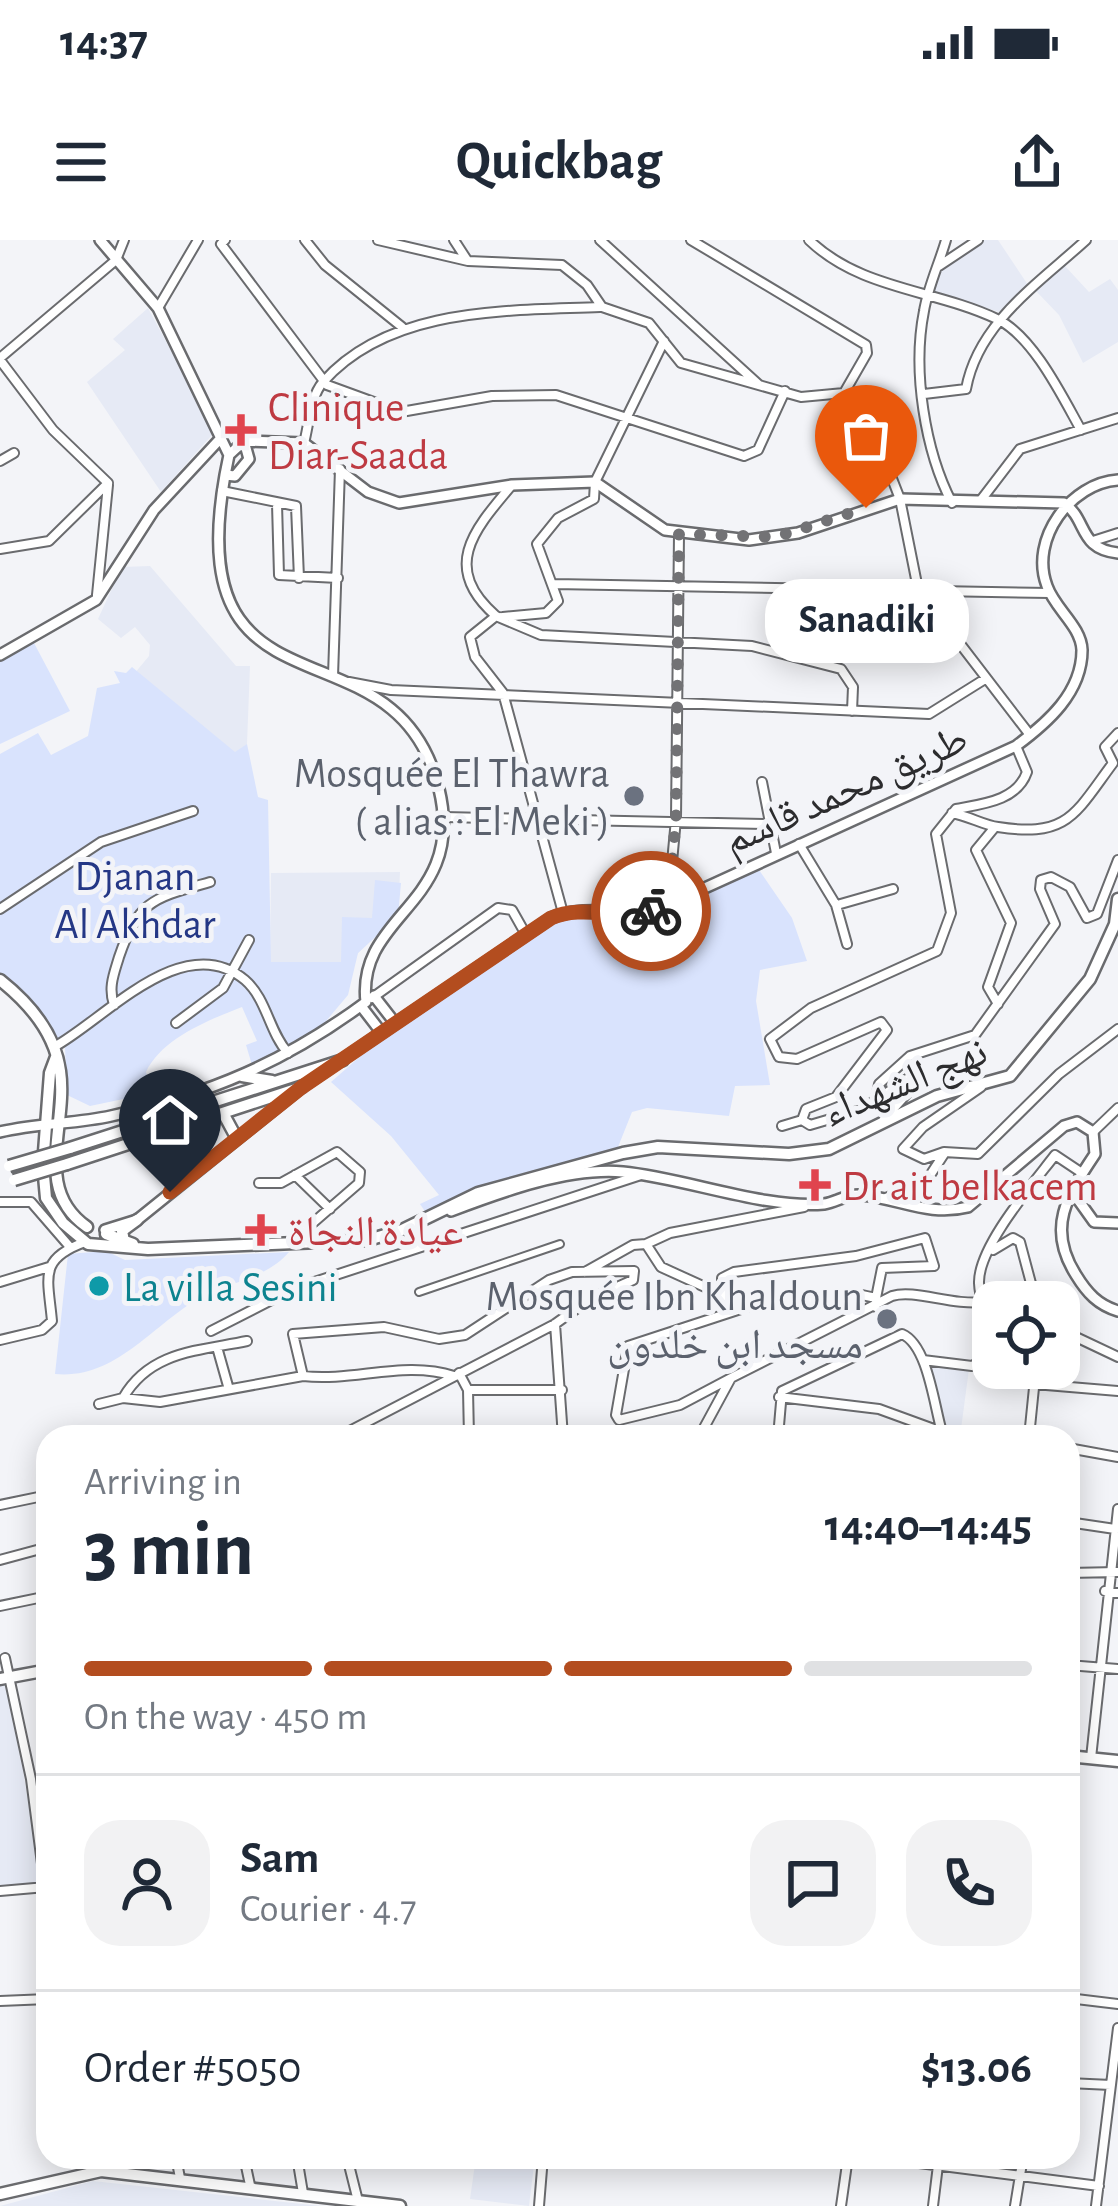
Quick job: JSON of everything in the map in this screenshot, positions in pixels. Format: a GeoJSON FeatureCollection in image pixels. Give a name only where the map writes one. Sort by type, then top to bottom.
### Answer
{"type":"FeatureCollection","features":[{"type":"Feature","properties":{"kind":"main road","name":"نهج الشهداء"},"geometry":{"type":"LineString","coordinates":[[88,1238],[148,1249],[368,1240],[478,1193],[623,1153],[658,1147],[789,1154],[830,1149],[937,1096],[1010,1076],[1090,979],[1115,925],[1118,898]]}},
{"type":"Feature","properties":{"kind":"main road"},"geometry":{"type":"LineString","coordinates":[[0,980],[31,1010],[55,1052],[54,1122],[43,1165],[46,1198],[63,1223],[88,1238]]}},
{"type":"Feature","properties":{"kind":"main road"},"geometry":{"type":"LineString","coordinates":[[0,1184],[223,1112],[343,1060]]}},
{"type":"Feature","properties":{"kind":"main road"},"geometry":{"type":"LineString","coordinates":[[242,1076],[289,1084]]}},
{"type":"Feature","properties":{"kind":"main road"},"geometry":{"type":"LineString","coordinates":[[4,1167],[289,1084]]}},
{"type":"Feature","properties":{"kind":"main road"},"geometry":{"type":"LineString","coordinates":[[223,1112],[236,1137]]}},
{"type":"Feature","properties":{"kind":"main road"},"geometry":{"type":"LineString","coordinates":[[124,1241],[122,1232],[136,1220]]}},
{"type":"Feature","properties":{"kind":"main road"},"geometry":{"type":"LineString","coordinates":[[88,1238],[97,1224],[105,1232],[148,1249]]}},
{"type":"Feature","properties":{"kind":"main road"},"geometry":{"type":"LineString","coordinates":[[88,1238],[105,1232]]}},
{"type":"Feature","properties":{"kind":"main road"},"geometry":{"type":"LineString","coordinates":[[1080,1757],[1118,1761]]}},
{"type":"Feature","properties":{"kind":"main road"},"geometry":{"type":"LineString","coordinates":[[0,2194],[89,2172],[250,2185],[400,2206]]}},
{"type":"Feature","properties":{"kind":"street"},"geometry":{"type":"LineString","coordinates":[[100,240],[158,308],[229,455]]}},
{"type":"Feature","properties":{"kind":"street"},"geometry":{"type":"LineString","coordinates":[[108,483],[53,430],[0,359],[116,260],[124,240]]}},
{"type":"Feature","properties":{"kind":"street"},"geometry":{"type":"LineString","coordinates":[[158,308],[198,240]]}},
{"type":"Feature","properties":{"kind":"street"},"geometry":{"type":"LineString","coordinates":[[225,240],[221,244],[322,383],[401,412],[527,393],[556,395],[749,456],[761,445],[784,391]]}},
{"type":"Feature","properties":{"kind":"street"},"geometry":{"type":"LineString","coordinates":[[305,240],[325,265],[403,327]]}},
{"type":"Feature","properties":{"kind":"street"},"geometry":{"type":"LineString","coordinates":[[378,240],[468,261],[562,266],[587,285],[602,307]]}},
{"type":"Feature","properties":{"kind":"street"},"geometry":{"type":"LineString","coordinates":[[454,240],[468,261]]}},
{"type":"Feature","properties":{"kind":"street"},"geometry":{"type":"LineString","coordinates":[[600,240],[759,385]]}},
{"type":"Feature","properties":{"kind":"street"},"geometry":{"type":"LineString","coordinates":[[692,240],[866,345],[867,353],[844,393]]}},
{"type":"Feature","properties":{"kind":"street"},"geometry":{"type":"LineString","coordinates":[[809,240],[851,272],[1000,320],[1029,349],[1081,430]]}},
{"type":"Feature","properties":{"kind":"street"},"geometry":{"type":"LineString","coordinates":[[946,240],[922,319],[933,468],[952,503]]}},
{"type":"Feature","properties":{"kind":"street"},"geometry":{"type":"LineString","coordinates":[[938,267],[978,240]]}},
{"type":"Feature","properties":{"kind":"street"},"geometry":{"type":"LineString","coordinates":[[924,394],[966,389],[971,362],[1000,320],[1087,240]]}},
{"type":"Feature","properties":{"kind":"street"},"geometry":{"type":"LineString","coordinates":[[304,443],[322,383],[403,327],[490,311],[602,307],[642,319],[681,363],[801,397],[844,393],[866,414],[899,499],[918,589],[1030,735]]}},
{"type":"Feature","properties":{"kind":"street"},"geometry":{"type":"LineString","coordinates":[[496,616],[515,620],[546,613],[558,601],[537,544],[558,518],[593,499],[596,482],[664,341]]}},
{"type":"Feature","properties":{"kind":"street"},"geometry":{"type":"LineString","coordinates":[[981,500],[1020,449],[1118,418]]}},
{"type":"Feature","properties":{"kind":"street"},"geometry":{"type":"LineString","coordinates":[[0,655],[96,600],[154,510],[220,439]]}},
{"type":"Feature","properties":{"kind":"street"},"geometry":{"type":"LineString","coordinates":[[225,476],[236,476],[249,459],[244,441]]}},
{"type":"Feature","properties":{"kind":"street"},"geometry":{"type":"LineString","coordinates":[[985,679],[929,714],[391,690],[348,681],[266,645],[241,625],[224,598],[217,529],[229,455],[244,441],[304,443],[368,492],[399,503],[512,485],[596,482],[644,518],[679,534],[776,537],[899,499],[1064,503],[1096,484],[1118,480]]}},
{"type":"Feature","properties":{"kind":"street"},"geometry":{"type":"LineString","coordinates":[[0,461],[14,453]]}},
{"type":"Feature","properties":{"kind":"street"},"geometry":{"type":"LineString","coordinates":[[333,676],[340,469]]}},
{"type":"Feature","properties":{"kind":"street"},"geometry":{"type":"LineString","coordinates":[[0,549],[49,541],[108,483]]}},
{"type":"Feature","properties":{"kind":"street"},"geometry":{"type":"LineString","coordinates":[[96,600],[108,483]]}},
{"type":"Feature","properties":{"kind":"street"},"geometry":{"type":"LineString","coordinates":[[512,485],[471,537],[465,577],[479,601],[496,616],[541,635],[569,640],[752,646],[841,669],[853,687],[852,711]]}},
{"type":"Feature","properties":{"kind":"street"},"geometry":{"type":"LineString","coordinates":[[222,491],[297,507],[299,578]]}},
{"type":"Feature","properties":{"kind":"street"},"geometry":{"type":"LineString","coordinates":[[1064,503],[1074,511],[1085,538],[1104,552],[1118,554]]}},
{"type":"Feature","properties":{"kind":"street","name":"طريق محمد قاسم"},"geometry":{"type":"LineString","coordinates":[[343,1060],[551,918],[563,913],[634,915],[668,905],[1016,746],[1064,703],[1081,657],[1077,633],[1043,574],[1045,547],[1064,503]]}},
{"type":"Feature","properties":{"kind":"street"},"geometry":{"type":"LineString","coordinates":[[277,504],[278,572],[299,578],[338,578]]}},
{"type":"Feature","properties":{"kind":"street"},"geometry":{"type":"LineString","coordinates":[[1093,541],[1118,532]]}},
{"type":"Feature","properties":{"kind":"street"},"geometry":{"type":"LineString","coordinates":[[668,905],[676,819],[679,534]]}},
{"type":"Feature","properties":{"kind":"street"},"geometry":{"type":"LineString","coordinates":[[554,584],[1050,593]]}},
{"type":"Feature","properties":{"kind":"street"},"geometry":{"type":"LineString","coordinates":[[496,616],[470,637],[475,657],[503,693],[563,913]]}},
{"type":"Feature","properties":{"kind":"street"},"geometry":{"type":"LineString","coordinates":[[348,681],[397,713],[415,737],[432,770],[444,817],[444,850],[436,873],[368,958],[367,1001],[381,1032]]}},
{"type":"Feature","properties":{"kind":"street"},"geometry":{"type":"LineString","coordinates":[[951,813],[976,817],[994,827],[1046,829],[1069,823],[1113,763],[1105,747],[1118,733]]}},
{"type":"Feature","properties":{"kind":"street"},"geometry":{"type":"LineString","coordinates":[[802,1120],[806,1109],[836,1097],[887,1030],[880,1022],[797,1059],[779,1058],[770,1044],[776,1031],[811,1008],[914,967],[945,942],[951,913],[935,846],[940,825],[951,813],[992,803],[1020,786],[1027,772],[1016,746]]}},
{"type":"Feature","properties":{"kind":"street"},"geometry":{"type":"LineString","coordinates":[[762,782],[776,853]]}},
{"type":"Feature","properties":{"kind":"street"},"geometry":{"type":"LineString","coordinates":[[0,909],[77,855],[120,833],[193,811]]}},
{"type":"Feature","properties":{"kind":"street"},"geometry":{"type":"LineString","coordinates":[[444,817],[770,824]]}},
{"type":"Feature","properties":{"kind":"street"},"geometry":{"type":"LineString","coordinates":[[994,827],[976,850],[1011,923],[988,987],[998,1004]]}},
{"type":"Feature","properties":{"kind":"street"},"geometry":{"type":"LineString","coordinates":[[798,842],[836,905],[848,944]]}},
{"type":"Feature","properties":{"kind":"street"},"geometry":{"type":"LineString","coordinates":[[876,1098],[878,1084],[910,1056],[975,1034],[998,1004],[1055,925],[1040,890],[1041,880],[1051,877],[1070,887],[1087,918],[1097,914],[1118,860]]}},
{"type":"Feature","properties":{"kind":"street"},"geometry":{"type":"LineString","coordinates":[[114,1005],[111,983],[139,912],[158,897],[210,882]]}},
{"type":"Feature","properties":{"kind":"street"},"geometry":{"type":"LineString","coordinates":[[836,905],[893,889]]}},
{"type":"Feature","properties":{"kind":"street"},"geometry":{"type":"LineString","coordinates":[[0,1132],[110,1116],[242,1076],[290,1055],[498,908],[512,910],[525,933]]}},
{"type":"Feature","properties":{"kind":"street"},"geometry":{"type":"LineString","coordinates":[[176,1023],[234,973],[249,940]]}},
{"type":"Feature","properties":{"kind":"street"},"geometry":{"type":"LineString","coordinates":[[55,1052],[154,975],[215,967],[234,973],[254,989],[290,1055]]}},
{"type":"Feature","properties":{"kind":"street"},"geometry":{"type":"LineString","coordinates":[[367,1001],[395,1023]]}},
{"type":"Feature","properties":{"kind":"street"},"geometry":{"type":"LineString","coordinates":[[981,1087],[923,1127],[903,1149],[924,1159],[944,1152],[978,1154],[1059,1074],[1118,1029]]}},
{"type":"Feature","properties":{"kind":"street"},"geometry":{"type":"LineString","coordinates":[[782,1126],[802,1120],[810,1125],[836,1120],[913,1075],[922,1082],[877,1126]]}},
{"type":"Feature","properties":{"kind":"street"},"geometry":{"type":"LineString","coordinates":[[105,1232],[136,1220],[236,1137],[289,1084]]}},
{"type":"Feature","properties":{"kind":"street"},"geometry":{"type":"LineString","coordinates":[[1093,1132],[1118,1108]]}},
{"type":"Feature","properties":{"kind":"street"},"geometry":{"type":"LineString","coordinates":[[584,1273],[633,1245],[670,1233],[825,1204],[851,1194],[886,1198],[930,1213],[968,1207],[1064,1126],[1077,1122],[1093,1132]]}},
{"type":"Feature","properties":{"kind":"street"},"geometry":{"type":"LineString","coordinates":[[1093,1132],[1095,1154],[1059,1220],[1060,1248],[1094,1300],[1118,1311]]}},
{"type":"Feature","properties":{"kind":"street"},"geometry":{"type":"LineString","coordinates":[[259,1183],[280,1183],[337,1152],[360,1172],[359,1184],[307,1228],[324,1243]]}},
{"type":"Feature","properties":{"kind":"street"},"geometry":{"type":"LineString","coordinates":[[886,1198],[927,1180],[944,1152]]}},
{"type":"Feature","properties":{"kind":"street"},"geometry":{"type":"LineString","coordinates":[[978,1281],[993,1233],[1054,1155],[1082,1173]]}},
{"type":"Feature","properties":{"kind":"street"},"geometry":{"type":"LineString","coordinates":[[412,1225],[486,1198],[593,1173],[642,1174],[825,1204]]}},
{"type":"Feature","properties":{"kind":"street"},"geometry":{"type":"LineString","coordinates":[[1082,1173],[1079,1201],[1084,1212],[1094,1222],[1118,1222]]}},
{"type":"Feature","properties":{"kind":"street"},"geometry":{"type":"LineString","coordinates":[[211,1330],[293,1289],[642,1174]]}},
{"type":"Feature","properties":{"kind":"street"},"geometry":{"type":"LineString","coordinates":[[295,1175],[330,1208]]}},
{"type":"Feature","properties":{"kind":"street"},"geometry":{"type":"LineString","coordinates":[[0,1202],[15,1198],[34,1204],[70,1247]]}},
{"type":"Feature","properties":{"kind":"street"},"geometry":{"type":"LineString","coordinates":[[0,1340],[42,1330],[52,1321],[49,1267],[56,1254],[88,1238]]}},
{"type":"Feature","properties":{"kind":"street"},"geometry":{"type":"LineString","coordinates":[[722,1292],[722,1278],[734,1272],[856,1256],[925,1238],[934,1267],[879,1270],[876,1303]]}},
{"type":"Feature","properties":{"kind":"street"},"geometry":{"type":"LineString","coordinates":[[990,1252],[1017,1239],[1030,1281]]}},
{"type":"Feature","properties":{"kind":"street"},"geometry":{"type":"LineString","coordinates":[[419,1292],[560,1244]]}},
{"type":"Feature","properties":{"kind":"street"},"geometry":{"type":"LineString","coordinates":[[646,1244],[661,1267],[748,1306]]}},
{"type":"Feature","properties":{"kind":"street"},"geometry":{"type":"LineString","coordinates":[[0,1282],[49,1267]]}},
{"type":"Feature","properties":{"kind":"street"},"geometry":{"type":"LineString","coordinates":[[303,1376],[296,1332],[384,1327],[439,1339],[465,1335],[549,1280],[626,1268],[634,1271],[634,1278],[590,1298],[555,1324],[361,1425]]}},
{"type":"Feature","properties":{"kind":"street"},"geometry":{"type":"LineString","coordinates":[[876,1303],[828,1297],[748,1306],[628,1346],[616,1415],[619,1420],[680,1405],[902,1293],[940,1303],[972,1302]]}},
{"type":"Feature","properties":{"kind":"street"},"geometry":{"type":"LineString","coordinates":[[555,1324],[563,1425]]}},
{"type":"Feature","properties":{"kind":"street"},"geometry":{"type":"LineString","coordinates":[[778,1425],[779,1396],[790,1385],[902,1334],[915,1342],[923,1360],[940,1425]]}},
{"type":"Feature","properties":{"kind":"street"},"geometry":{"type":"LineString","coordinates":[[1080,1340],[1118,1357]]}},
{"type":"Feature","properties":{"kind":"street"},"geometry":{"type":"LineString","coordinates":[[123,1398],[135,1377],[153,1364],[248,1341]]}},
{"type":"Feature","properties":{"kind":"street"},"geometry":{"type":"LineString","coordinates":[[217,1347],[229,1387]]}},
{"type":"Feature","properties":{"kind":"street"},"geometry":{"type":"LineString","coordinates":[[923,1360],[972,1362]]}},
{"type":"Feature","properties":{"kind":"street"},"geometry":{"type":"LineString","coordinates":[[99,1403],[123,1398],[160,1402],[303,1376],[337,1380],[433,1369],[457,1374],[468,1390],[469,1425]]}},
{"type":"Feature","properties":{"kind":"street"},"geometry":{"type":"LineString","coordinates":[[706,1425],[731,1378]]}},
{"type":"Feature","properties":{"kind":"street"},"geometry":{"type":"LineString","coordinates":[[1080,1388],[1118,1391]]}},
{"type":"Feature","properties":{"kind":"street"},"geometry":{"type":"LineString","coordinates":[[1029,1425],[1033,1389]]}},
{"type":"Feature","properties":{"kind":"street"},"geometry":{"type":"LineString","coordinates":[[468,1390],[562,1390]]}},
{"type":"Feature","properties":{"kind":"street"},"geometry":{"type":"LineString","coordinates":[[779,1396],[879,1409],[923,1425]]}},
{"type":"Feature","properties":{"kind":"street"},"geometry":{"type":"LineString","coordinates":[[1080,1450],[1118,1457]]}},
{"type":"Feature","properties":{"kind":"street"},"geometry":{"type":"LineString","coordinates":[[0,1505],[36,1498]]}},
{"type":"Feature","properties":{"kind":"street"},"geometry":{"type":"LineString","coordinates":[[1091,1758],[1105,1591],[1113,1574],[1118,1509]]}},
{"type":"Feature","properties":{"kind":"street"},"geometry":{"type":"LineString","coordinates":[[1080,1524],[1115,1529]]}},
{"type":"Feature","properties":{"kind":"street"},"geometry":{"type":"LineString","coordinates":[[0,1560],[36,1550]]}},
{"type":"Feature","properties":{"kind":"street"},"geometry":{"type":"LineString","coordinates":[[1080,1573],[1113,1574]]}},
{"type":"Feature","properties":{"kind":"street"},"geometry":{"type":"LineString","coordinates":[[1105,1591],[1118,1593]]}},
{"type":"Feature","properties":{"kind":"street"},"geometry":{"type":"LineString","coordinates":[[0,1606],[36,1598]]}},
{"type":"Feature","properties":{"kind":"street"},"geometry":{"type":"LineString","coordinates":[[5,1658],[36,1813]]}},
{"type":"Feature","properties":{"kind":"street"},"geometry":{"type":"LineString","coordinates":[[1080,1666],[1118,1670]]}},
{"type":"Feature","properties":{"kind":"street"},"geometry":{"type":"LineString","coordinates":[[31,1779],[36,1778]]}},
{"type":"Feature","properties":{"kind":"street"},"geometry":{"type":"LineString","coordinates":[[0,1891],[36,1888]]}},
{"type":"Feature","properties":{"kind":"street"},"geometry":{"type":"LineString","coordinates":[[0,2000],[36,1999]]}},
{"type":"Feature","properties":{"kind":"street"},"geometry":{"type":"LineString","coordinates":[[1080,2000],[1118,2005]]}},
{"type":"Feature","properties":{"kind":"street"},"geometry":{"type":"LineString","coordinates":[[1096,2206],[1118,2028]]}},
{"type":"Feature","properties":{"kind":"street"},"geometry":{"type":"LineString","coordinates":[[1080,2084],[1111,2086]]}},
{"type":"Feature","properties":{"kind":"street"},"geometry":{"type":"LineString","coordinates":[[178,2169],[180,2178]]}},
{"type":"Feature","properties":{"kind":"street"},"geometry":{"type":"LineString","coordinates":[[247,2169],[250,2185]]}},
{"type":"Feature","properties":{"kind":"street"},"geometry":{"type":"LineString","coordinates":[[299,2169],[303,2193]]}},
{"type":"Feature","properties":{"kind":"street"},"geometry":{"type":"LineString","coordinates":[[350,2169],[358,2201]]}},
{"type":"Feature","properties":{"kind":"street"},"geometry":{"type":"LineString","coordinates":[[539,2206],[542,2169]]}},
{"type":"Feature","properties":{"kind":"street"},"geometry":{"type":"LineString","coordinates":[[841,2206],[846,2169]]}},
{"type":"Feature","properties":{"kind":"street"},"geometry":{"type":"LineString","coordinates":[[933,2206],[938,2169]]}},
{"type":"Feature","properties":{"kind":"street"},"geometry":{"type":"LineString","coordinates":[[976,2169],[1099,2186]]}},
{"type":"Feature","properties":{"kind":"street"},"geometry":{"type":"LineString","coordinates":[[1016,2206],[1021,2169]]}},
{"type":"Feature","properties":{"kind":"shaded area"},"geometry":{"type":"Polygon","coordinates":[[[979,240],[998,240],[1028,285],[999,312],[930,290],[940,267],[979,240]]]}},
{"type":"Feature","properties":{"kind":"shaded area"},"geometry":{"type":"Polygon","coordinates":[[[1064,265],[1089,292],[1110,279],[1118,290],[1118,342],[1083,363],[1059,315],[1036,291],[1064,265]]]}},
{"type":"Feature","properties":{"kind":"shaded area"},"geometry":{"type":"Polygon","coordinates":[[[148,308],[189,384],[194,384],[212,435],[161,492],[87,382],[125,350],[113,339],[148,308]]]}},
{"type":"Feature","properties":{"kind":"shaded area"},"geometry":{"type":"Polygon","coordinates":[[[150,566],[236,666],[250,666],[247,744],[242,752],[235,753],[134,674],[149,656],[150,645],[135,627],[121,638],[98,619],[122,567],[150,566]]]}},
{"type":"Feature","properties":{"kind":"shaded area"},"geometry":{"type":"Polygon","coordinates":[[[400,872],[398,916],[358,953],[352,969],[270,963],[271,873],[400,872]]]}},
{"type":"Feature","properties":{"kind":"shaded area"},"geometry":{"type":"Polygon","coordinates":[[[934,1365],[969,1369],[962,1425],[944,1424],[927,1374],[934,1365]]]}},
{"type":"Feature","properties":{"kind":"shaded area"},"geometry":{"type":"Polygon","coordinates":[[[9,1683],[36,1851],[36,1883],[0,1887],[0,1685],[9,1683]]]}},
{"type":"Feature","properties":{"kind":"shaded area"},"geometry":{"type":"Polygon","coordinates":[[[474,2169],[534,2169],[529,2206],[470,2199],[474,2169]]]}},
{"type":"Feature","properties":{"kind":"shaded area"},"geometry":{"type":"Polygon","coordinates":[[[93,2181],[321,2206],[0,2206],[93,2181]]]}},
{"type":"Feature","properties":{"kind":"green space"},"geometry":{"type":"Polygon","coordinates":[[[34,643],[70,711],[0,744],[0,661],[34,643]]]}},
{"type":"Feature","properties":{"kind":"green space","name":"Djanan Al Akhdar"},"geometry":{"type":"Polygon","coordinates":[[[132,667],[235,752],[247,744],[258,797],[268,800],[271,962],[341,962],[342,917],[372,918],[375,880],[401,883],[398,916],[358,953],[348,995],[316,1033],[252,1065],[246,1045],[257,1041],[242,1007],[163,1049],[146,1072],[152,1093],[90,1106],[67,1095],[65,1047],[0,976],[0,754],[38,733],[51,755],[88,736],[97,688],[120,683],[114,671],[126,673],[132,667]]]}},
{"type":"Feature","properties":{"kind":"green space"},"geometry":{"type":"Polygon","coordinates":[[[757,867],[792,918],[807,961],[760,970],[756,1001],[770,1085],[735,1086],[729,1116],[647,1108],[632,1112],[618,1147],[478,1187],[426,1213],[420,1204],[439,1195],[391,1136],[331,1082],[372,1046],[546,925],[566,917],[653,921],[757,867]]]}},
{"type":"Feature","properties":{"kind":"green space"},"geometry":{"type":"Polygon","coordinates":[[[106,1251],[125,1260],[289,1252],[259,1274],[200,1298],[115,1359],[77,1374],[55,1374],[68,1254],[106,1251]]]}},
{"type":"Feature","properties":{"kind":"way so far"},"geometry":{"type":"LineString","coordinates":[[651,911],[668,905],[676,819],[679,534],[749,540],[776,537],[866,508]]}},
{"type":"Feature","properties":{"kind":"place","name":"Clinique Diar-Saada"},"geometry":{"type":"Point","coordinates":[241,430]}},
{"type":"Feature","properties":{"kind":"place","name":"Sanadiki"},"geometry":{"type":"Point","coordinates":[866,508]}},
{"type":"Feature","properties":{"kind":"place","name":"Mosquée El Thawra ( alias : El Meki )"},"geometry":{"type":"Point","coordinates":[634,796]}},
{"type":"Feature","properties":{"kind":"place","name":"Dr ait belkacem"},"geometry":{"type":"Point","coordinates":[815,1185]}},
{"type":"Feature","properties":{"kind":"place","name":"عيادة النجاة"},"geometry":{"type":"Point","coordinates":[261,1230]}},
{"type":"Feature","properties":{"kind":"place","name":"La villa Sesini"},"geometry":{"type":"Point","coordinates":[99,1286]}},
{"type":"Feature","properties":{"kind":"place","name":"Mosquée Ibn Khaldoun مسجد ابن خلدون"},"geometry":{"type":"Point","coordinates":[887,1319]}},
{"type":"Feature","properties":{"kind":"route"},"geometry":{"type":"LineString","coordinates":[[170,1192],[302,1087],[525,933],[571,910],[634,915],[651,911]]}}]}
